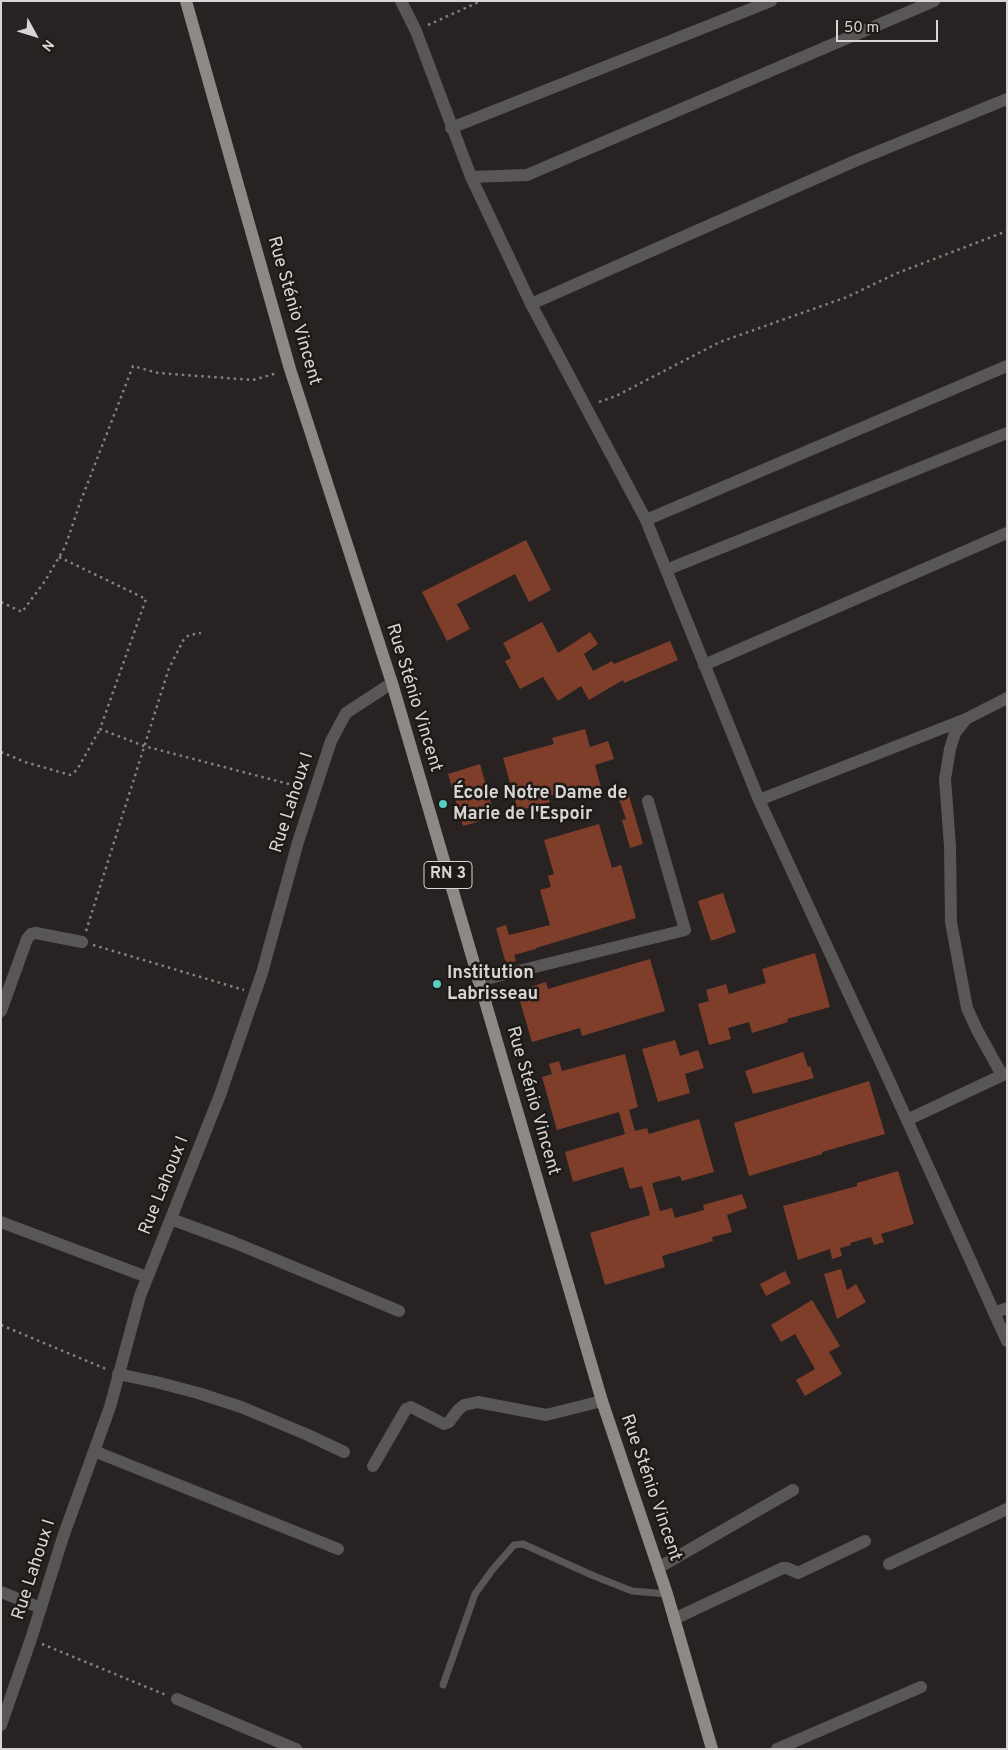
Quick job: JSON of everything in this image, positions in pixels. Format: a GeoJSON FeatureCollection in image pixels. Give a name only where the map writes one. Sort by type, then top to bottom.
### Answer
{"type":"FeatureCollection","features":[{"type":"Feature","properties":{"kind":"main road","name":"Rue Sténio Vincent"},"geometry":{"type":"LineString","coordinates":[[186,1],[290,369],[392,683],[602,1401],[667,1594],[712,1749]]}},
{"type":"Feature","properties":{"kind":"street"},"geometry":{"type":"LineString","coordinates":[[401,1],[416,31],[471,178],[532,304],[646,520],[759,800],[1007,1341]]}},
{"type":"Feature","properties":{"kind":"street"},"geometry":{"type":"LineString","coordinates":[[451,128],[772,1]]}},
{"type":"Feature","properties":{"kind":"street"},"geometry":{"type":"LineString","coordinates":[[471,178],[527,175],[934,1]]}},
{"type":"Feature","properties":{"kind":"street"},"geometry":{"type":"LineString","coordinates":[[532,304],[855,162],[1007,99]]}},
{"type":"Feature","properties":{"kind":"street"},"geometry":{"type":"LineString","coordinates":[[646,520],[1007,366]]}},
{"type":"Feature","properties":{"kind":"street"},"geometry":{"type":"LineString","coordinates":[[666,570],[1007,433]]}},
{"type":"Feature","properties":{"kind":"street"},"geometry":{"type":"LineString","coordinates":[[704,665],[1007,533]]}},
{"type":"Feature","properties":{"kind":"street","name":"Rue Lahoux I"},"geometry":{"type":"LineString","coordinates":[[1,1724],[110,1407],[140,1296],[220,1095],[255,993],[298,842],[332,741],[346,713],[392,683]]}},
{"type":"Feature","properties":{"kind":"street"},"geometry":{"type":"LineString","coordinates":[[759,800],[966,719],[1007,698]]}},
{"type":"Feature","properties":{"kind":"street"},"geometry":{"type":"LineString","coordinates":[[907,1120],[1004,1074],[977,1030],[967,1008],[951,922],[950,846],[945,779],[955,733],[966,719]]}},
{"type":"Feature","properties":{"kind":"street"},"geometry":{"type":"LineString","coordinates":[[478,981],[685,930],[648,801]]}},
{"type":"Feature","properties":{"kind":"street"},"geometry":{"type":"LineString","coordinates":[[1,1011],[31,934],[36,933],[82,942]]}},
{"type":"Feature","properties":{"kind":"street"},"geometry":{"type":"LineString","coordinates":[[171,1219],[233,1242],[399,1311]]}},
{"type":"Feature","properties":{"kind":"street"},"geometry":{"type":"LineString","coordinates":[[1,1222],[147,1277]]}},
{"type":"Feature","properties":{"kind":"street"},"geometry":{"type":"LineString","coordinates":[[994,1313],[1007,1308]]}},
{"type":"Feature","properties":{"kind":"street"},"geometry":{"type":"LineString","coordinates":[[118,1374],[198,1392],[241,1407],[344,1452]]}},
{"type":"Feature","properties":{"kind":"street"},"geometry":{"type":"LineString","coordinates":[[373,1466],[406,1409],[411,1407],[444,1424],[449,1422],[464,1405],[478,1402],[546,1415],[602,1401]]}},
{"type":"Feature","properties":{"kind":"street"},"geometry":{"type":"LineString","coordinates":[[94,1451],[338,1549]]}},
{"type":"Feature","properties":{"kind":"street"},"geometry":{"type":"LineString","coordinates":[[658,1568],[793,1490]]}},
{"type":"Feature","properties":{"kind":"street"},"geometry":{"type":"LineString","coordinates":[[889,1564],[1007,1509]]}},
{"type":"Feature","properties":{"kind":"street"},"geometry":{"type":"LineString","coordinates":[[674,1619],[783,1568],[798,1573],[865,1541]]}},
{"type":"Feature","properties":{"kind":"street"},"geometry":{"type":"LineString","coordinates":[[1,1592],[41,1608]]}},
{"type":"Feature","properties":{"kind":"street"},"geometry":{"type":"LineString","coordinates":[[777,1749],[922,1687]]}},
{"type":"Feature","properties":{"kind":"street"},"geometry":{"type":"LineString","coordinates":[[177,1699],[296,1749]]}},
{"type":"Feature","properties":{"kind":"lane"},"geometry":{"type":"LineString","coordinates":[[443,1685],[475,1594],[493,1568],[514,1545],[523,1544],[632,1591],[667,1594]]}},
{"type":"Feature","properties":{"kind":"path"},"geometry":{"type":"LineString","coordinates":[[416,31],[481,1]]}},
{"type":"Feature","properties":{"kind":"path"},"geometry":{"type":"LineString","coordinates":[[586,407],[616,396],[720,342],[847,297],[895,274],[1007,231]]}},
{"type":"Feature","properties":{"kind":"path"},"geometry":{"type":"LineString","coordinates":[[1,602],[22,612],[59,558],[65,547],[133,366],[158,373],[253,380],[290,369]]}},
{"type":"Feature","properties":{"kind":"path"},"geometry":{"type":"LineString","coordinates":[[1,752],[26,762],[70,775],[77,770],[100,729],[146,599],[59,558]]}},
{"type":"Feature","properties":{"kind":"path"},"geometry":{"type":"LineString","coordinates":[[202,633],[189,635],[184,639],[169,668],[82,942],[255,993]]}},
{"type":"Feature","properties":{"kind":"path"},"geometry":{"type":"LineString","coordinates":[[100,729],[144,746],[315,791]]}},
{"type":"Feature","properties":{"kind":"path"},"geometry":{"type":"LineString","coordinates":[[1,1324],[118,1374]]}},
{"type":"Feature","properties":{"kind":"path"},"geometry":{"type":"LineString","coordinates":[[31,1639],[177,1699]]}},
{"type":"Feature","properties":{"kind":"building"},"geometry":{"type":"Polygon","coordinates":[[[526,540],[551,590],[529,602],[515,574],[457,604],[470,629],[447,641],[422,592],[526,540]]]}},
{"type":"Feature","properties":{"kind":"building"},"geometry":{"type":"Polygon","coordinates":[[[542,622],[558,653],[590,632],[598,644],[584,654],[593,671],[612,661],[614,664],[670,641],[678,660],[624,683],[623,680],[589,700],[581,686],[558,701],[543,677],[520,689],[505,661],[511,658],[503,643],[542,622]]]}},
{"type":"Feature","properties":{"kind":"building"},"geometry":{"type":"Polygon","coordinates":[[[585,729],[590,747],[608,741],[614,759],[595,765],[602,791],[582,797],[579,787],[548,796],[550,802],[518,811],[503,758],[554,744],[552,738],[585,729]]]}},
{"type":"Feature","properties":{"kind":"building"},"geometry":{"type":"Polygon","coordinates":[[[480,764],[495,817],[463,826],[448,774],[480,764]]]}},
{"type":"Feature","properties":{"kind":"building"},"geometry":{"type":"Polygon","coordinates":[[[627,789],[643,844],[630,848],[622,820],[626,819],[617,793],[627,789]]]}},
{"type":"Feature","properties":{"kind":"building"},"geometry":{"type":"Polygon","coordinates":[[[599,824],[612,868],[621,865],[636,918],[514,955],[516,961],[506,964],[496,928],[506,925],[509,935],[550,925],[540,890],[551,887],[548,876],[554,874],[544,840],[599,824]]]}},
{"type":"Feature","properties":{"kind":"building"},"geometry":{"type":"Polygon","coordinates":[[[723,893],[736,932],[711,941],[698,901],[723,893]]]}},
{"type":"Feature","properties":{"kind":"building"},"geometry":{"type":"Polygon","coordinates":[[[815,953],[830,1007],[787,1019],[788,1022],[752,1033],[749,1022],[728,1028],[731,1039],[709,1045],[698,1004],[709,1001],[706,990],[726,984],[729,994],[766,983],[762,969],[815,953]]]}},
{"type":"Feature","properties":{"kind":"building"},"geometry":{"type":"Polygon","coordinates":[[[650,959],[665,1011],[582,1036],[580,1028],[532,1042],[517,991],[546,982],[548,989],[650,959]]]}},
{"type":"Feature","properties":{"kind":"building"},"geometry":{"type":"Polygon","coordinates":[[[675,1040],[680,1056],[698,1050],[704,1068],[685,1074],[690,1093],[658,1102],[642,1049],[675,1040]]]}},
{"type":"Feature","properties":{"kind":"building"},"geometry":{"type":"Polygon","coordinates":[[[803,1052],[814,1078],[753,1094],[745,1071],[803,1052]]]}},
{"type":"Feature","properties":{"kind":"building"},"geometry":{"type":"Polygon","coordinates":[[[625,1054],[638,1107],[629,1110],[635,1131],[647,1128],[649,1134],[699,1119],[714,1172],[682,1181],[680,1176],[652,1183],[660,1211],[672,1208],[675,1218],[704,1210],[703,1205],[742,1194],[747,1208],[727,1215],[732,1232],[712,1237],[713,1241],[662,1256],[665,1267],[605,1285],[590,1233],[650,1215],[642,1186],[630,1189],[623,1167],[573,1182],[565,1152],[625,1134],[619,1112],[557,1130],[542,1077],[552,1074],[549,1064],[559,1061],[562,1071],[625,1054]]]}},
{"type":"Feature","properties":{"kind":"building"},"geometry":{"type":"Polygon","coordinates":[[[869,1081],[885,1134],[749,1176],[734,1123],[869,1081]]]}},
{"type":"Feature","properties":{"kind":"building"},"geometry":{"type":"Polygon","coordinates":[[[898,1171],[914,1224],[881,1234],[884,1242],[874,1245],[871,1237],[850,1243],[851,1245],[840,1248],[842,1256],[832,1259],[830,1249],[798,1260],[783,1206],[857,1186],[857,1183],[898,1171]]]}},
{"type":"Feature","properties":{"kind":"building"},"geometry":{"type":"Polygon","coordinates":[[[841,1269],[847,1290],[856,1284],[866,1302],[837,1319],[824,1274],[841,1269]]]}},
{"type":"Feature","properties":{"kind":"building"},"geometry":{"type":"Polygon","coordinates":[[[785,1271],[791,1283],[766,1296],[760,1284],[785,1271]]]}},
{"type":"Feature","properties":{"kind":"building"},"geometry":{"type":"Polygon","coordinates":[[[812,1300],[840,1346],[829,1352],[842,1374],[805,1396],[796,1380],[815,1369],[795,1334],[781,1342],[771,1325],[812,1300]]]}},
{"type":"Feature","properties":{"kind":"place","name":"École Notre Dame de Marie de l'Espoir"},"geometry":{"type":"Point","coordinates":[443,804]}},
{"type":"Feature","properties":{"kind":"place","name":"Institution Labrisseau"},"geometry":{"type":"Point","coordinates":[437,984]}}]}
